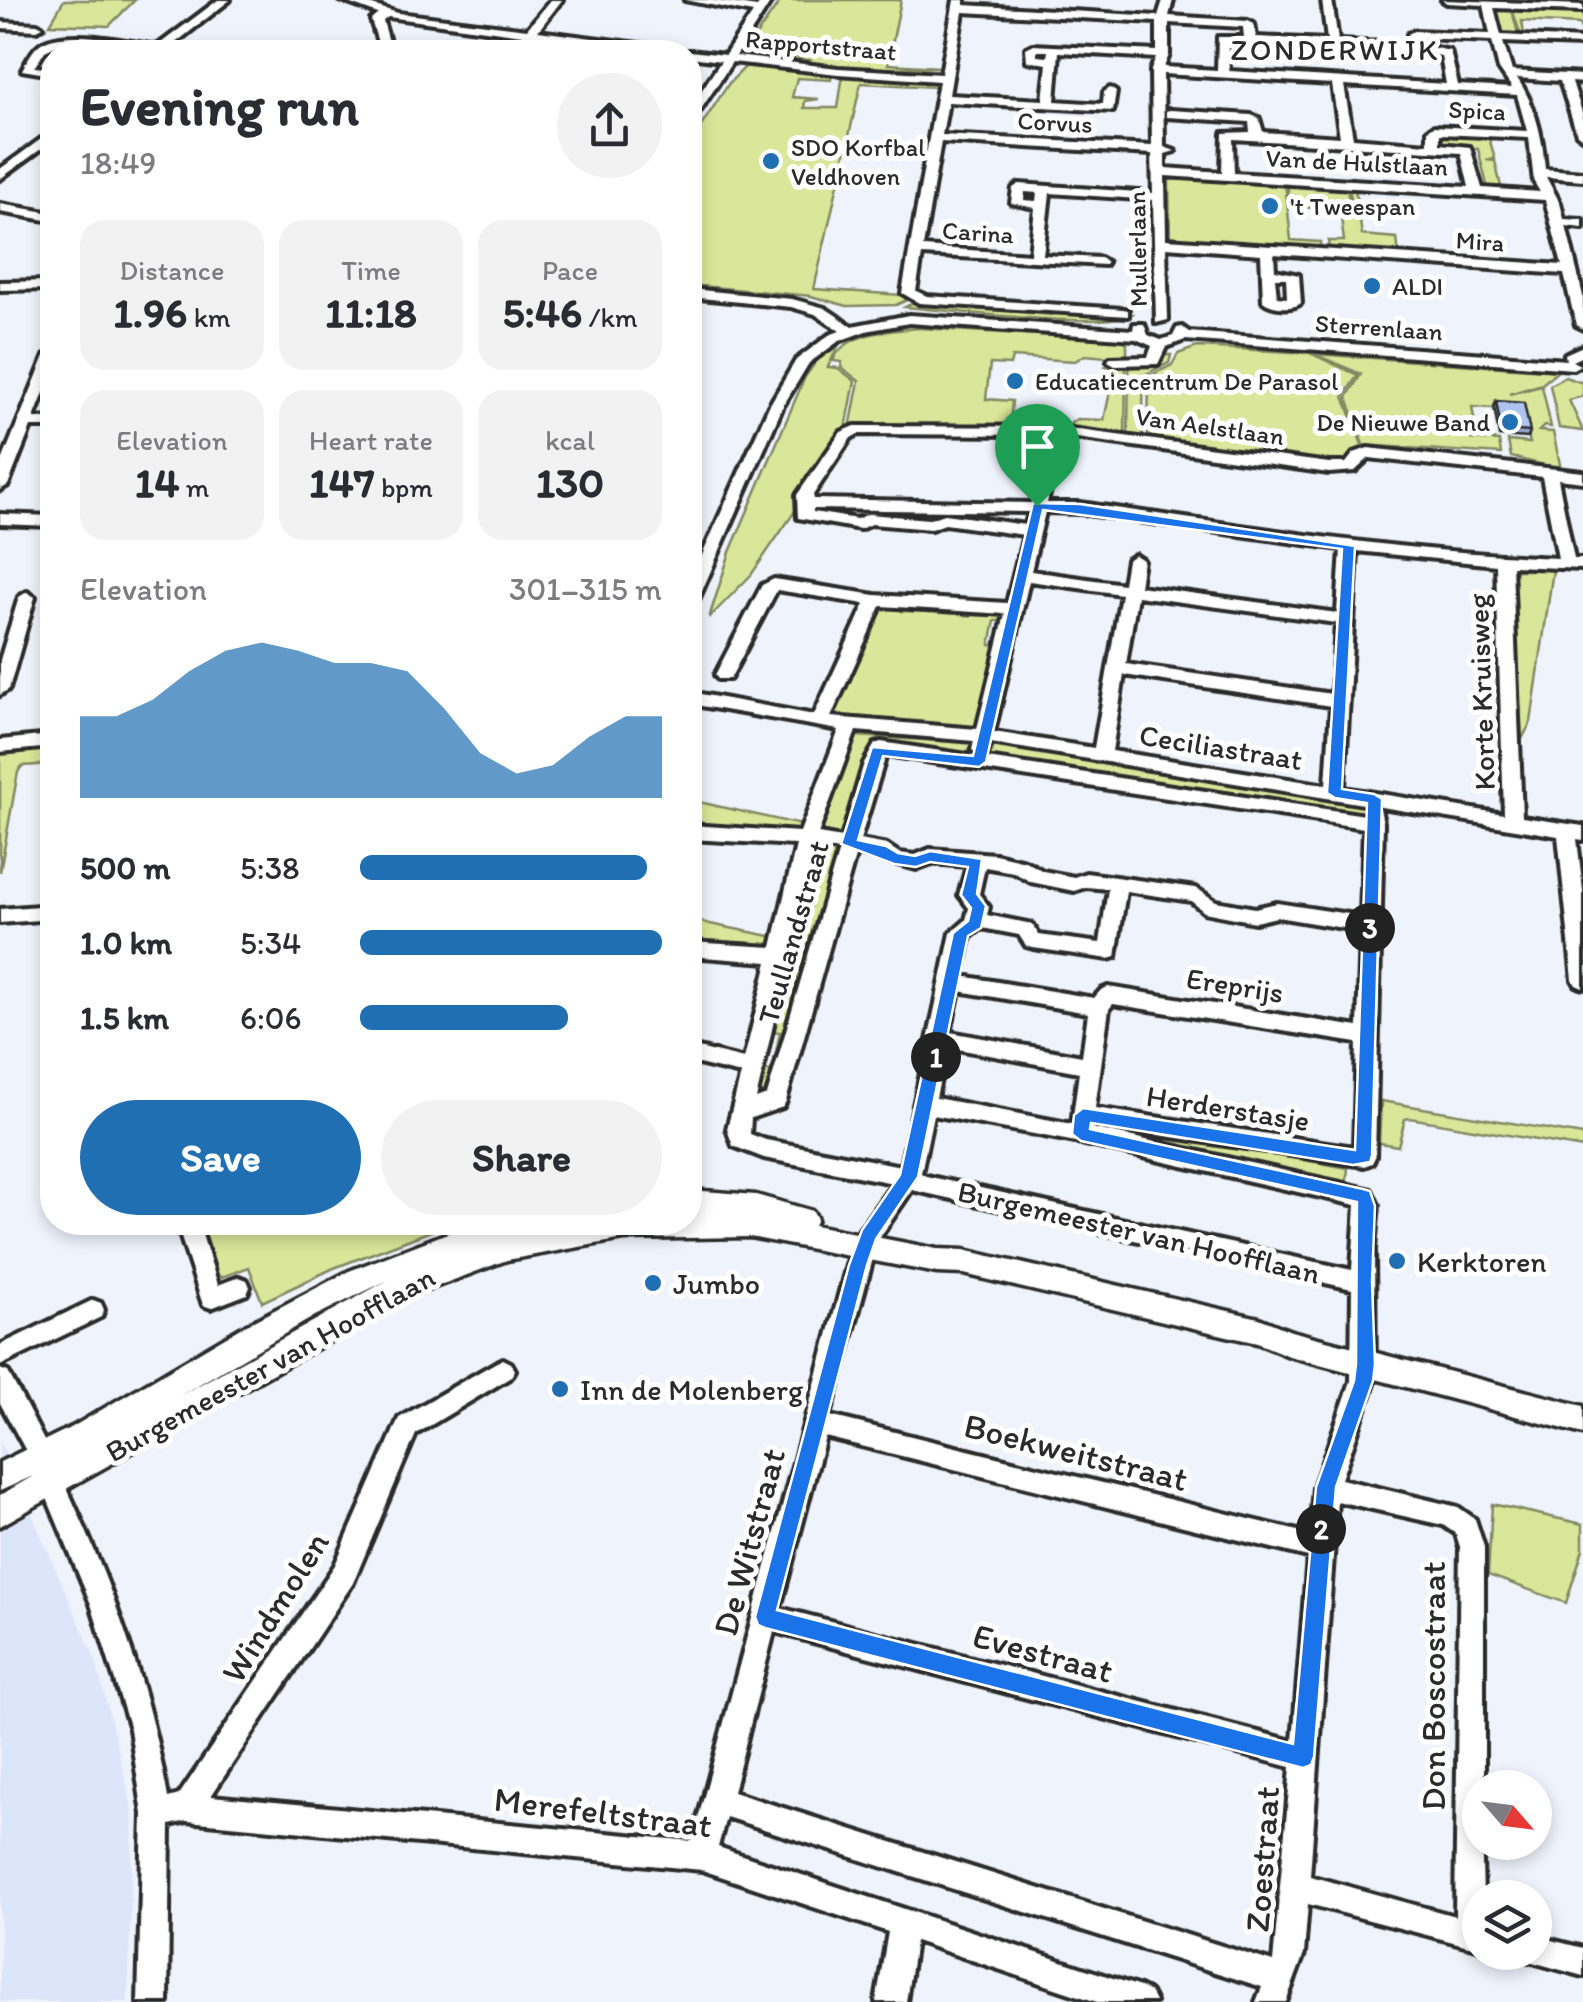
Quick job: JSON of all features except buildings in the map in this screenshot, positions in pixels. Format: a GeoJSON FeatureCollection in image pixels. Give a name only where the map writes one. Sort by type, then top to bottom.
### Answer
{"type":"FeatureCollection","features":[{"type":"Feature","properties":{"kind":"main road","name":"Burgemeester van Hoofflaan"},"geometry":{"type":"LineString","coordinates":[[702,1203],[756,1208],[866,1241]]}},
{"type":"Feature","properties":{"kind":"main road","name":"Burgemeester van Hoofflaan"},"geometry":{"type":"LineString","coordinates":[[702,1224],[750,1225],[866,1241],[964,1262],[1259,1330],[1583,1420]]}},
{"type":"Feature","properties":{"kind":"main road","name":"Burgemeester van Hoofflaan"},"geometry":{"type":"LineString","coordinates":[[47,1470],[401,1287],[529,1235]]}},
{"type":"Feature","properties":{"kind":"main road","name":"Burgemeester van Hoofflaan"},"geometry":{"type":"LineString","coordinates":[[1366,1358],[1583,1408]]}},
{"type":"Feature","properties":{"kind":"main road"},"geometry":{"type":"LineString","coordinates":[[0,1477],[47,1470]]}},
{"type":"Feature","properties":{"kind":"main road"},"geometry":{"type":"LineString","coordinates":[[0,1510],[47,1470]]}},
{"type":"Feature","properties":{"kind":"street"},"geometry":{"type":"LineString","coordinates":[[177,40],[226,0]]}},
{"type":"Feature","properties":{"kind":"street"},"geometry":{"type":"LineString","coordinates":[[345,0],[386,14],[413,13],[574,40]]}},
{"type":"Feature","properties":{"kind":"street"},"geometry":{"type":"LineString","coordinates":[[526,40],[556,0]]}},
{"type":"Feature","properties":{"kind":"street"},"geometry":{"type":"LineString","coordinates":[[690,0],[762,5],[702,98]]}},
{"type":"Feature","properties":{"kind":"street","name":"Mullerlaan"},"geometry":{"type":"LineString","coordinates":[[1158,0],[1163,18],[1160,320]]}},
{"type":"Feature","properties":{"kind":"street","name":"Mullerlaan"},"geometry":{"type":"LineString","coordinates":[[1163,18],[1168,0]]}},
{"type":"Feature","properties":{"kind":"street"},"geometry":{"type":"LineString","coordinates":[[1327,0],[1333,44]]}},
{"type":"Feature","properties":{"kind":"street"},"geometry":{"type":"LineString","coordinates":[[1447,0],[1583,8]]}},
{"type":"Feature","properties":{"kind":"street"},"geometry":{"type":"LineString","coordinates":[[1492,1],[1488,8],[1496,38],[1534,135],[1542,173],[1540,182],[1559,222],[1583,325]]}},
{"type":"Feature","properties":{"kind":"street"},"geometry":{"type":"LineString","coordinates":[[1123,312],[916,299],[909,294],[959,4],[1248,24],[1250,38]]}},
{"type":"Feature","properties":{"kind":"street"},"geometry":{"type":"LineString","coordinates":[[383,40],[377,20],[386,14]]}},
{"type":"Feature","properties":{"kind":"street"},"geometry":{"type":"LineString","coordinates":[[0,25],[37,27]]}},
{"type":"Feature","properties":{"kind":"street"},"geometry":{"type":"LineString","coordinates":[[1415,48],[1414,34],[1583,42]]}},
{"type":"Feature","properties":{"kind":"street"},"geometry":{"type":"LineString","coordinates":[[1223,74],[1222,40],[1250,38],[1415,48],[1446,53],[1453,88]]}},
{"type":"Feature","properties":{"kind":"street"},"geometry":{"type":"LineString","coordinates":[[1049,104],[1054,55],[1163,54]]}},
{"type":"Feature","properties":{"kind":"street"},"geometry":{"type":"LineString","coordinates":[[40,55],[28,70],[40,71]]}},
{"type":"Feature","properties":{"kind":"street","name":"Rapportstraat"},"geometry":{"type":"LineString","coordinates":[[702,55],[948,78]]}},
{"type":"Feature","properties":{"kind":"street"},"geometry":{"type":"LineString","coordinates":[[1163,71],[1520,92]]}},
{"type":"Feature","properties":{"kind":"street","name":"Mullerlaan"},"geometry":{"type":"LineString","coordinates":[[1163,71],[1170,114],[1163,151]]}},
{"type":"Feature","properties":{"kind":"street"},"geometry":{"type":"LineString","coordinates":[[1509,74],[1583,78]]}},
{"type":"Feature","properties":{"kind":"street"},"geometry":{"type":"LineString","coordinates":[[1565,78],[1582,134]]}},
{"type":"Feature","properties":{"kind":"street"},"geometry":{"type":"LineString","coordinates":[[1338,82],[1346,142]]}},
{"type":"Feature","properties":{"kind":"street"},"geometry":{"type":"LineString","coordinates":[[944,98],[1109,108],[1110,92]]}},
{"type":"Feature","properties":{"kind":"street"},"geometry":{"type":"LineString","coordinates":[[1170,114],[1253,119],[1257,135],[1226,136],[1228,177]]}},
{"type":"Feature","properties":{"kind":"street","name":"Spica"},"geometry":{"type":"LineString","coordinates":[[1434,146],[1434,130],[1534,135]]}},
{"type":"Feature","properties":{"kind":"street","name":"Spica"},"geometry":{"type":"LineString","coordinates":[[1257,135],[1434,146],[1469,152],[1478,192]]}},
{"type":"Feature","properties":{"kind":"street","name":"Corvus"},"geometry":{"type":"LineString","coordinates":[[938,138],[1163,151]]}},
{"type":"Feature","properties":{"kind":"street"},"geometry":{"type":"LineString","coordinates":[[0,176],[40,144]]}},
{"type":"Feature","properties":{"kind":"street"},"geometry":{"type":"LineString","coordinates":[[1542,173],[1583,176]]}},
{"type":"Feature","properties":{"kind":"street","name":"Van de Hulstlaan"},"geometry":{"type":"LineString","coordinates":[[1161,175],[1548,196]]}},
{"type":"Feature","properties":{"kind":"street","name":"Carina"},"geometry":{"type":"LineString","coordinates":[[1042,204],[1017,203],[1019,188],[1159,197]]}},
{"type":"Feature","properties":{"kind":"street","name":"Carina"},"geometry":{"type":"LineString","coordinates":[[1036,258],[1044,189]]}},
{"type":"Feature","properties":{"kind":"street"},"geometry":{"type":"LineString","coordinates":[[0,208],[40,214]]}},
{"type":"Feature","properties":{"kind":"street"},"geometry":{"type":"LineString","coordinates":[[1559,222],[1583,224]]}},
{"type":"Feature","properties":{"kind":"street","name":"Mira"},"geometry":{"type":"LineString","coordinates":[[1160,243],[1572,270]]}},
{"type":"Feature","properties":{"kind":"street"},"geometry":{"type":"LineString","coordinates":[[1267,250],[1268,273]]}},
{"type":"Feature","properties":{"kind":"street","name":"Carina"},"geometry":{"type":"LineString","coordinates":[[918,251],[1100,262]]}},
{"type":"Feature","properties":{"kind":"street"},"geometry":{"type":"LineString","coordinates":[[0,286],[40,284]]}},
{"type":"Feature","properties":{"kind":"street"},"geometry":{"type":"LineString","coordinates":[[702,294],[813,308],[843,328]]}},
{"type":"Feature","properties":{"kind":"street"},"geometry":{"type":"LineString","coordinates":[[702,573],[776,406],[804,360],[843,328],[910,319],[1139,331],[1160,344],[1174,342],[1182,334],[1174,324],[1160,320],[1139,331]]}},
{"type":"Feature","properties":{"kind":"street","name":"Sterrenlaan"},"geometry":{"type":"LineString","coordinates":[[1182,334],[1577,361]]}},
{"type":"Feature","properties":{"kind":"street"},"geometry":{"type":"LineString","coordinates":[[1114,360],[1153,361],[1160,344]]}},
{"type":"Feature","properties":{"kind":"street"},"geometry":{"type":"LineString","coordinates":[[0,486],[40,389]]}},
{"type":"Feature","properties":{"kind":"street"},"geometry":{"type":"LineString","coordinates":[[0,437],[40,426]]}},
{"type":"Feature","properties":{"kind":"street","name":"Van Aelstlaan"},"geometry":{"type":"LineString","coordinates":[[943,512],[868,511],[860,524],[815,520],[804,514],[808,504],[805,494],[850,431],[1056,431],[1329,468],[1350,468],[1368,453],[1583,477]]}},
{"type":"Feature","properties":{"kind":"street"},"geometry":{"type":"LineString","coordinates":[[979,762],[1056,431]]}},
{"type":"Feature","properties":{"kind":"street"},"geometry":{"type":"LineString","coordinates":[[943,512],[1037,506],[1080,508],[1348,546],[1504,562],[1575,563],[1550,473]]}},
{"type":"Feature","properties":{"kind":"street"},"geometry":{"type":"LineString","coordinates":[[943,512],[1031,532]]}},
{"type":"Feature","properties":{"kind":"street"},"geometry":{"type":"LineString","coordinates":[[0,519],[40,521]]}},
{"type":"Feature","properties":{"kind":"street"},"geometry":{"type":"LineString","coordinates":[[1335,793],[1348,546]]}},
{"type":"Feature","properties":{"kind":"street"},"geometry":{"type":"LineString","coordinates":[[1102,756],[1135,560]]}},
{"type":"Feature","properties":{"kind":"street","name":"Korte Kruisweg"},"geometry":{"type":"LineString","coordinates":[[1504,562],[1513,822]]}},
{"type":"Feature","properties":{"kind":"street"},"geometry":{"type":"LineString","coordinates":[[1021,575],[1344,619]]}},
{"type":"Feature","properties":{"kind":"street"},"geometry":{"type":"LineString","coordinates":[[724,676],[774,584],[875,600],[1013,610]]}},
{"type":"Feature","properties":{"kind":"street"},"geometry":{"type":"LineString","coordinates":[[0,689],[27,597]]}},
{"type":"Feature","properties":{"kind":"street"},"geometry":{"type":"LineString","coordinates":[[820,722],[875,600]]}},
{"type":"Feature","properties":{"kind":"street"},"geometry":{"type":"LineString","coordinates":[[1117,668],[1340,701]]}},
{"type":"Feature","properties":{"kind":"street","name":"Ceciliastraat"},"geometry":{"type":"LineString","coordinates":[[702,700],[820,722],[984,736],[1575,832]]}},
{"type":"Feature","properties":{"kind":"street","name":"Teullandstraat"},"geometry":{"type":"LineString","coordinates":[[741,1140],[738,1130],[808,838],[849,725]]}},
{"type":"Feature","properties":{"kind":"street"},"geometry":{"type":"LineString","coordinates":[[0,746],[40,741]]}},
{"type":"Feature","properties":{"kind":"street","name":"Ceciliastraat"},"geometry":{"type":"LineString","coordinates":[[881,748],[1374,823]]}},
{"type":"Feature","properties":{"kind":"street","name":"Teullandstraat"},"geometry":{"type":"LineString","coordinates":[[742,1112],[776,1101],[849,844],[877,750],[881,748]]}},
{"type":"Feature","properties":{"kind":"street"},"geometry":{"type":"LineString","coordinates":[[1367,1037],[1374,799]]}},
{"type":"Feature","properties":{"kind":"street"},"geometry":{"type":"LineString","coordinates":[[1575,832],[1583,980]]}},
{"type":"Feature","properties":{"kind":"street"},"geometry":{"type":"LineString","coordinates":[[702,833],[808,838],[880,850],[894,858],[916,862],[930,856],[1006,863],[1038,878],[1074,884],[1086,880],[1127,884],[1196,895],[1211,907],[1255,914],[1278,910],[1370,925]]}},
{"type":"Feature","properties":{"kind":"street"},"geometry":{"type":"LineString","coordinates":[[909,1177],[961,933],[976,920],[978,906],[969,895],[976,863]]}},
{"type":"Feature","properties":{"kind":"street"},"geometry":{"type":"LineString","coordinates":[[976,920],[1025,929],[1033,941],[1109,952],[1127,884]]}},
{"type":"Feature","properties":{"kind":"street"},"geometry":{"type":"LineString","coordinates":[[0,916],[40,913]]}},
{"type":"Feature","properties":{"kind":"street"},"geometry":{"type":"LineString","coordinates":[[702,949],[780,955]]}},
{"type":"Feature","properties":{"kind":"street"},"geometry":{"type":"LineString","coordinates":[[926,1106],[1082,1125],[1099,1007],[952,982]]}},
{"type":"Feature","properties":{"kind":"street","name":"Ereprijs"},"geometry":{"type":"LineString","coordinates":[[1099,1007],[1108,994],[1367,1037]]}},
{"type":"Feature","properties":{"kind":"street","name":"Herderstasje"},"geometry":{"type":"LineString","coordinates":[[1082,1125],[1353,1158],[1364,1156],[1367,1037]]}},
{"type":"Feature","properties":{"kind":"street"},"geometry":{"type":"LineString","coordinates":[[940,1038],[1091,1066]]}},
{"type":"Feature","properties":{"kind":"street"},"geometry":{"type":"LineString","coordinates":[[702,1057],[752,1069]]}},
{"type":"Feature","properties":{"kind":"street","name":"Zoestraat"},"geometry":{"type":"LineString","coordinates":[[1082,1125],[1363,1196],[1366,1206],[1366,1358],[1363,1381],[1326,1487],[1303,1757],[1297,1887],[1290,1954],[1275,1990]]}},
{"type":"Feature","properties":{"kind":"street","name":"Burgemeester van Hoofflaan"},"geometry":{"type":"LineString","coordinates":[[741,1140],[764,1149],[909,1177],[921,1184],[1363,1282]]}},
{"type":"Feature","properties":{"kind":"street","name":"De Witstraat"},"geometry":{"type":"LineString","coordinates":[[702,1856],[866,1241],[909,1177]]}},
{"type":"Feature","properties":{"kind":"street"},"geometry":{"type":"LineString","coordinates":[[191,1235],[211,1298],[239,1287]]}},
{"type":"Feature","properties":{"kind":"street"},"geometry":{"type":"LineString","coordinates":[[0,1356],[94,1310]]}},
{"type":"Feature","properties":{"kind":"street","name":"Windmolen"},"geometry":{"type":"LineString","coordinates":[[187,1807],[344,1574],[408,1426],[503,1370]]}},
{"type":"Feature","properties":{"kind":"street"},"geometry":{"type":"LineString","coordinates":[[0,1380],[47,1470],[116,1636],[144,1729],[158,1814],[153,2002]]}},
{"type":"Feature","properties":{"kind":"street","name":"Boekweitstraat"},"geometry":{"type":"LineString","coordinates":[[816,1424],[1319,1548]]}},
{"type":"Feature","properties":{"kind":"street","name":"Don Boscostraat"},"geometry":{"type":"LineString","coordinates":[[1326,1487],[1450,1515],[1466,1527],[1472,1546],[1474,1880]]}},
{"type":"Feature","properties":{"kind":"street","name":"Evestraat"},"geometry":{"type":"LineString","coordinates":[[765,1617],[1303,1757]]}},
{"type":"Feature","properties":{"kind":"street","name":"Merefeltstraat"},"geometry":{"type":"LineString","coordinates":[[716,1800],[1275,1990]]}},
{"type":"Feature","properties":{"kind":"street","name":"Merefeltstraat"},"geometry":{"type":"LineString","coordinates":[[158,1814],[187,1807],[702,1856],[1140,2002]]}},
{"type":"Feature","properties":{"kind":"street","name":"Don Boscostraat"},"geometry":{"type":"LineString","coordinates":[[1297,1887],[1462,1932]]}},
{"type":"Feature","properties":{"kind":"street"},"geometry":{"type":"LineString","coordinates":[[891,2002],[902,1925]]}},
{"type":"Feature","properties":{"kind":"street"},"geometry":{"type":"LineString","coordinates":[[1552,1954],[1583,1962]]}},
{"type":"Feature","properties":{"kind":"shaded area"},"geometry":{"type":"Polygon","coordinates":[[[0,1442],[96,1661],[133,1810],[128,2002],[0,2002],[0,1442]]]}},
{"type":"Feature","properties":{"kind":"green space"},"geometry":{"type":"Polygon","coordinates":[[[64,0],[135,0],[109,26],[50,24],[64,0]]]}},
{"type":"Feature","properties":{"kind":"green space"},"geometry":{"type":"Polygon","coordinates":[[[781,0],[901,0],[888,64],[940,67],[895,68],[944,71],[936,75],[801,64],[809,60],[751,54],[755,37],[781,0]]]}},
{"type":"Feature","properties":{"kind":"green space"},"geometry":{"type":"Polygon","coordinates":[[[1509,5],[1583,9],[1583,33],[1579,24],[1522,21],[1524,34],[1534,37],[1521,36],[1511,6],[1519,38],[1499,33],[1492,7],[1509,5]]]}},
{"type":"Feature","properties":{"kind":"green space"},"geometry":{"type":"Polygon","coordinates":[[[748,64],[831,73],[831,80],[797,78],[792,97],[819,99],[805,101],[804,108],[838,108],[843,74],[940,81],[940,98],[935,98],[936,87],[861,83],[814,289],[902,295],[904,286],[909,299],[896,305],[847,306],[811,296],[702,286],[702,125],[729,83],[748,64]]]}},
{"type":"Feature","properties":{"kind":"green space"},"geometry":{"type":"Polygon","coordinates":[[[1439,133],[1488,134],[1495,159],[1486,160],[1495,161],[1502,191],[1480,187],[1487,185],[1478,149],[1443,146],[1439,133]]]}},
{"type":"Feature","properties":{"kind":"green space"},"geometry":{"type":"Polygon","coordinates":[[[1169,178],[1285,182],[1291,240],[1320,242],[1321,248],[1170,239],[1169,178]]]}},
{"type":"Feature","properties":{"kind":"green space"},"geometry":{"type":"Polygon","coordinates":[[[1288,182],[1347,187],[1350,212],[1353,211],[1349,187],[1355,188],[1362,235],[1397,238],[1399,255],[1329,249],[1328,241],[1344,241],[1340,210],[1288,206],[1288,182]]]}},
{"type":"Feature","properties":{"kind":"green space"},"geometry":{"type":"Polygon","coordinates":[[[915,302],[1051,315],[1057,311],[1132,314],[1059,320],[905,307],[915,302]]]}},
{"type":"Feature","properties":{"kind":"green space"},"geometry":{"type":"Polygon","coordinates":[[[919,328],[1123,340],[1127,343],[1127,359],[1085,355],[1075,361],[1012,357],[1010,365],[990,364],[986,399],[1012,401],[1011,413],[1026,414],[1024,426],[850,428],[859,381],[841,367],[842,362],[833,361],[839,351],[870,334],[919,328]]]}},
{"type":"Feature","properties":{"kind":"green space"},"geometry":{"type":"Polygon","coordinates":[[[838,346],[828,367],[838,368],[855,381],[846,428],[799,490],[800,504],[751,575],[709,618],[730,552],[805,377],[818,359],[838,346]]]}},
{"type":"Feature","properties":{"kind":"green space"},"geometry":{"type":"Polygon","coordinates":[[[1197,347],[1310,353],[1358,375],[1344,396],[1364,450],[1340,464],[1148,440],[1149,376],[1172,365],[1178,354],[1197,347]]]}},
{"type":"Feature","properties":{"kind":"green space"},"geometry":{"type":"Polygon","coordinates":[[[1314,354],[1558,371],[1542,384],[1509,394],[1542,386],[1551,427],[1544,426],[1539,431],[1553,432],[1561,469],[1511,457],[1508,441],[1530,443],[1526,427],[1529,426],[1512,409],[1472,407],[1476,429],[1470,429],[1471,439],[1499,441],[1501,454],[1363,445],[1347,397],[1361,374],[1314,354]]]}},
{"type":"Feature","properties":{"kind":"green space"},"geometry":{"type":"Polygon","coordinates":[[[1171,355],[1169,363],[1144,375],[1142,439],[1128,437],[1129,363],[1155,363],[1171,355]]]}},
{"type":"Feature","properties":{"kind":"green space"},"geometry":{"type":"Polygon","coordinates":[[[1112,362],[1126,363],[1125,437],[1070,430],[1077,419],[1104,420],[1115,368],[1106,366],[1112,362]]]}},
{"type":"Feature","properties":{"kind":"green space"},"geometry":{"type":"Polygon","coordinates":[[[1565,377],[1583,383],[1583,396],[1569,400],[1583,431],[1559,428],[1550,385],[1565,377]]]}},
{"type":"Feature","properties":{"kind":"green space"},"geometry":{"type":"Polygon","coordinates":[[[1553,570],[1531,722],[1522,739],[1507,579],[1509,572],[1553,570]]]}},
{"type":"Feature","properties":{"kind":"green space"},"geometry":{"type":"Polygon","coordinates":[[[901,605],[902,611],[930,612],[931,607],[965,609],[965,615],[989,616],[990,611],[1004,614],[1005,621],[995,621],[990,645],[998,646],[986,705],[982,705],[975,727],[839,717],[833,712],[878,606],[901,605]]]}},
{"type":"Feature","properties":{"kind":"green space"},"geometry":{"type":"Polygon","coordinates":[[[855,736],[977,743],[973,757],[885,745],[846,835],[824,832],[820,825],[855,736]]]}},
{"type":"Feature","properties":{"kind":"green space"},"geometry":{"type":"Polygon","coordinates":[[[40,745],[40,765],[22,766],[18,772],[0,872],[0,750],[40,745]]]}},
{"type":"Feature","properties":{"kind":"green space"},"geometry":{"type":"Polygon","coordinates":[[[994,745],[1378,806],[1378,817],[989,759],[994,745]]]}},
{"type":"Feature","properties":{"kind":"green space"},"geometry":{"type":"Polygon","coordinates":[[[702,803],[806,826],[803,830],[702,826],[702,803]]]}},
{"type":"Feature","properties":{"kind":"green space"},"geometry":{"type":"Polygon","coordinates":[[[825,846],[847,851],[773,1097],[755,1100],[762,1070],[772,1071],[780,1032],[771,1031],[793,936],[802,937],[805,921],[797,919],[798,914],[808,915],[815,888],[805,886],[812,853],[825,846]]]}},
{"type":"Feature","properties":{"kind":"green space"},"geometry":{"type":"Polygon","coordinates":[[[702,922],[775,937],[772,950],[702,946],[702,922]]]}},
{"type":"Feature","properties":{"kind":"green space"},"geometry":{"type":"Polygon","coordinates":[[[1381,1101],[1583,1135],[1583,1148],[1410,1118],[1405,1119],[1398,1146],[1379,1143],[1381,1101]]]}},
{"type":"Feature","properties":{"kind":"green space"},"geometry":{"type":"Polygon","coordinates":[[[1109,1127],[1348,1168],[1346,1187],[1110,1133],[1109,1127]]]}},
{"type":"Feature","properties":{"kind":"green space"},"geometry":{"type":"Polygon","coordinates":[[[206,1235],[421,1235],[334,1268],[262,1302],[249,1267],[219,1278],[206,1235]]]}},
{"type":"Feature","properties":{"kind":"green space"},"geometry":{"type":"Polygon","coordinates":[[[1492,1504],[1583,1524],[1583,1549],[1566,1603],[1488,1575],[1492,1504]]]}},
{"type":"Feature","properties":{"kind":"place","name":"SDO Korfbal Veldhoven"},"geometry":{"type":"Point","coordinates":[771,161]}},
{"type":"Feature","properties":{"kind":"place","name":"'t Tweespan"},"geometry":{"type":"Point","coordinates":[1270,206]}},
{"type":"Feature","properties":{"kind":"place","name":"ALDI"},"geometry":{"type":"Point","coordinates":[1372,286]}},
{"type":"Feature","properties":{"kind":"place","name":"Educatiecentrum De Parasol"},"geometry":{"type":"Point","coordinates":[1015,381]}},
{"type":"Feature","properties":{"kind":"place","name":"De Nieuwe Band"},"geometry":{"type":"Point","coordinates":[1510,422]}},
{"type":"Feature","properties":{"kind":"place","name":"Kerktoren"},"geometry":{"type":"Point","coordinates":[1397,1261]}},
{"type":"Feature","properties":{"kind":"place","name":"Jumbo"},"geometry":{"type":"Point","coordinates":[653,1283]}},
{"type":"Feature","properties":{"kind":"place","name":"Inn de Molenberg"},"geometry":{"type":"Point","coordinates":[560,1389]}},
{"type":"Feature","properties":{"kind":"district","name":"ZONDERWIJK"},"geometry":{"type":"Point","coordinates":[1335,49]}},
{"type":"Feature","properties":{"kind":"route"},"geometry":{"type":"LineString","coordinates":[[1037,506],[1080,508],[1348,546],[1335,793],[1374,799],[1364,1156],[1353,1158],[1083,1115],[1081,1134],[1363,1196],[1365,1364],[1363,1381],[1326,1487],[1303,1757],[765,1617],[858,1265],[868,1236],[909,1177],[961,933],[975,924],[978,906],[969,895],[976,863],[930,856],[916,862],[849,844],[877,750],[979,762],[1037,506]]}}]}
